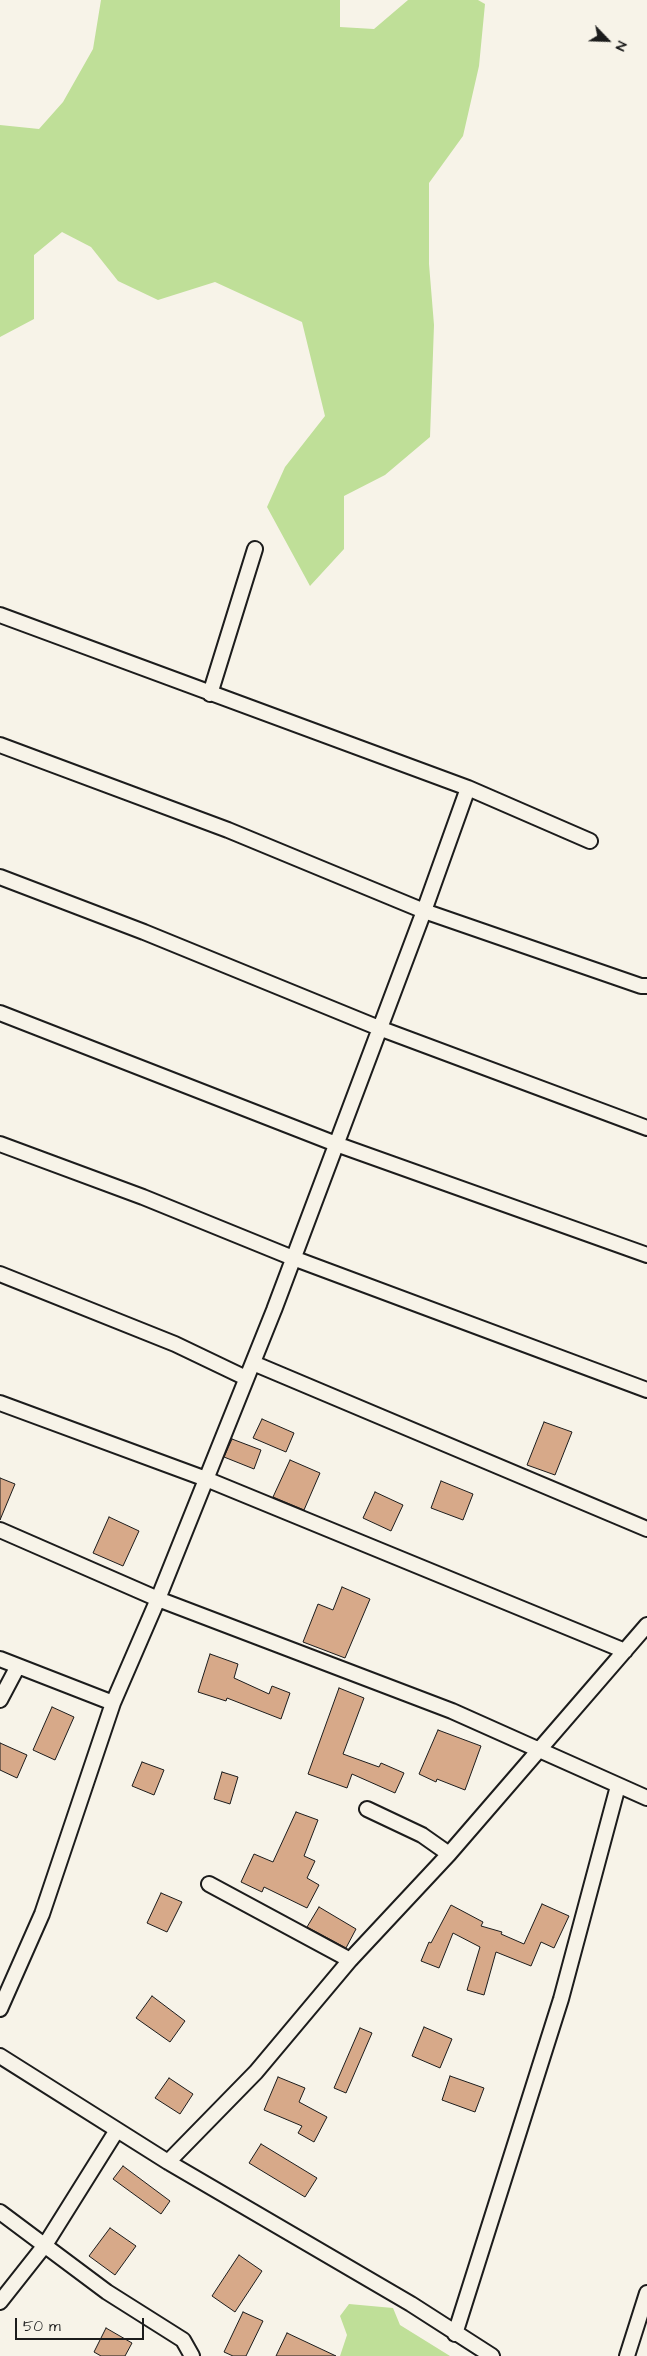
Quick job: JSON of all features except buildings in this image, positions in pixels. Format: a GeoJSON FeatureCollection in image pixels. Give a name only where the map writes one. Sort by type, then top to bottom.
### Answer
{"type":"FeatureCollection","features":[{"type":"Feature","properties":{"kind":"street"},"geometry":{"type":"LineString","coordinates":[[210,694],[254,549]]}},
{"type":"Feature","properties":{"kind":"street"},"geometry":{"type":"LineString","coordinates":[[0,615],[468,788],[590,841]]}},
{"type":"Feature","properties":{"kind":"street"},"geometry":{"type":"LineString","coordinates":[[0,745],[228,830],[424,911],[641,986],[647,986]]}},
{"type":"Feature","properties":{"kind":"street"},"geometry":{"type":"LineString","coordinates":[[0,2008],[42,1914],[113,1703],[158,1599],[293,1258],[424,911],[468,788]]}},
{"type":"Feature","properties":{"kind":"street"},"geometry":{"type":"LineString","coordinates":[[0,877],[144,932],[379,1028],[647,1128]]}},
{"type":"Feature","properties":{"kind":"street"},"geometry":{"type":"LineString","coordinates":[[0,1013],[336,1144],[647,1255]]}},
{"type":"Feature","properties":{"kind":"street"},"geometry":{"type":"LineString","coordinates":[[0,1144],[143,1197],[293,1258],[647,1390]]}},
{"type":"Feature","properties":{"kind":"street"},"geometry":{"type":"LineString","coordinates":[[0,1274],[175,1344],[246,1378]]}},
{"type":"Feature","properties":{"kind":"street"},"geometry":{"type":"LineString","coordinates":[[252,1363],[647,1530]]}},
{"type":"Feature","properties":{"kind":"street"},"geometry":{"type":"LineString","coordinates":[[0,1403],[206,1479],[625,1651]]}},
{"type":"Feature","properties":{"kind":"street"},"geometry":{"type":"LineString","coordinates":[[0,1530],[158,1599],[506,1734],[537,1751],[647,1798]]}},
{"type":"Feature","properties":{"kind":"street"},"geometry":{"type":"LineString","coordinates":[[168,2162],[256,2072],[350,1960],[449,1854],[647,1625]]}},
{"type":"Feature","properties":{"kind":"street"},"geometry":{"type":"LineString","coordinates":[[0,1659],[113,1703]]}},
{"type":"Feature","properties":{"kind":"street"},"geometry":{"type":"LineString","coordinates":[[0,1700],[18,1666]]}},
{"type":"Feature","properties":{"kind":"street"},"geometry":{"type":"LineString","coordinates":[[455,2334],[561,1999],[618,1786]]}},
{"type":"Feature","properties":{"kind":"street"},"geometry":{"type":"LineString","coordinates":[[367,1809],[422,1835],[449,1854]]}},
{"type":"Feature","properties":{"kind":"street"},"geometry":{"type":"LineString","coordinates":[[209,1884],[350,1960]]}},
{"type":"Feature","properties":{"kind":"street"},"geometry":{"type":"LineString","coordinates":[[0,2056],[168,2162],[411,2304],[492,2356]]}},
{"type":"Feature","properties":{"kind":"street"},"geometry":{"type":"LineString","coordinates":[[0,2302],[45,2245],[116,2130]]}},
{"type":"Feature","properties":{"kind":"street"},"geometry":{"type":"LineString","coordinates":[[0,2212],[107,2292],[183,2340],[192,2356]]}},
{"type":"Feature","properties":{"kind":"street"},"geometry":{"type":"LineString","coordinates":[[627,2356],[647,2293]]}},
{"type":"Feature","properties":{"kind":"green space"},"geometry":{"type":"Polygon","coordinates":[[[101,0],[340,0],[340,27],[374,29],[408,0],[478,0],[485,4],[479,66],[463,136],[429,183],[429,264],[434,325],[430,437],[385,475],[344,496],[344,549],[310,586],[267,507],[285,467],[325,416],[302,322],[215,282],[158,300],[118,281],[91,247],[62,232],[34,255],[34,319],[0,337],[0,125],[39,129],[63,102],[93,49],[101,0]]]}},
{"type":"Feature","properties":{"kind":"green space"},"geometry":{"type":"Polygon","coordinates":[[[349,2304],[393,2308],[400,2325],[450,2356],[340,2356],[347,2335],[340,2316],[349,2304]]]}}]}
